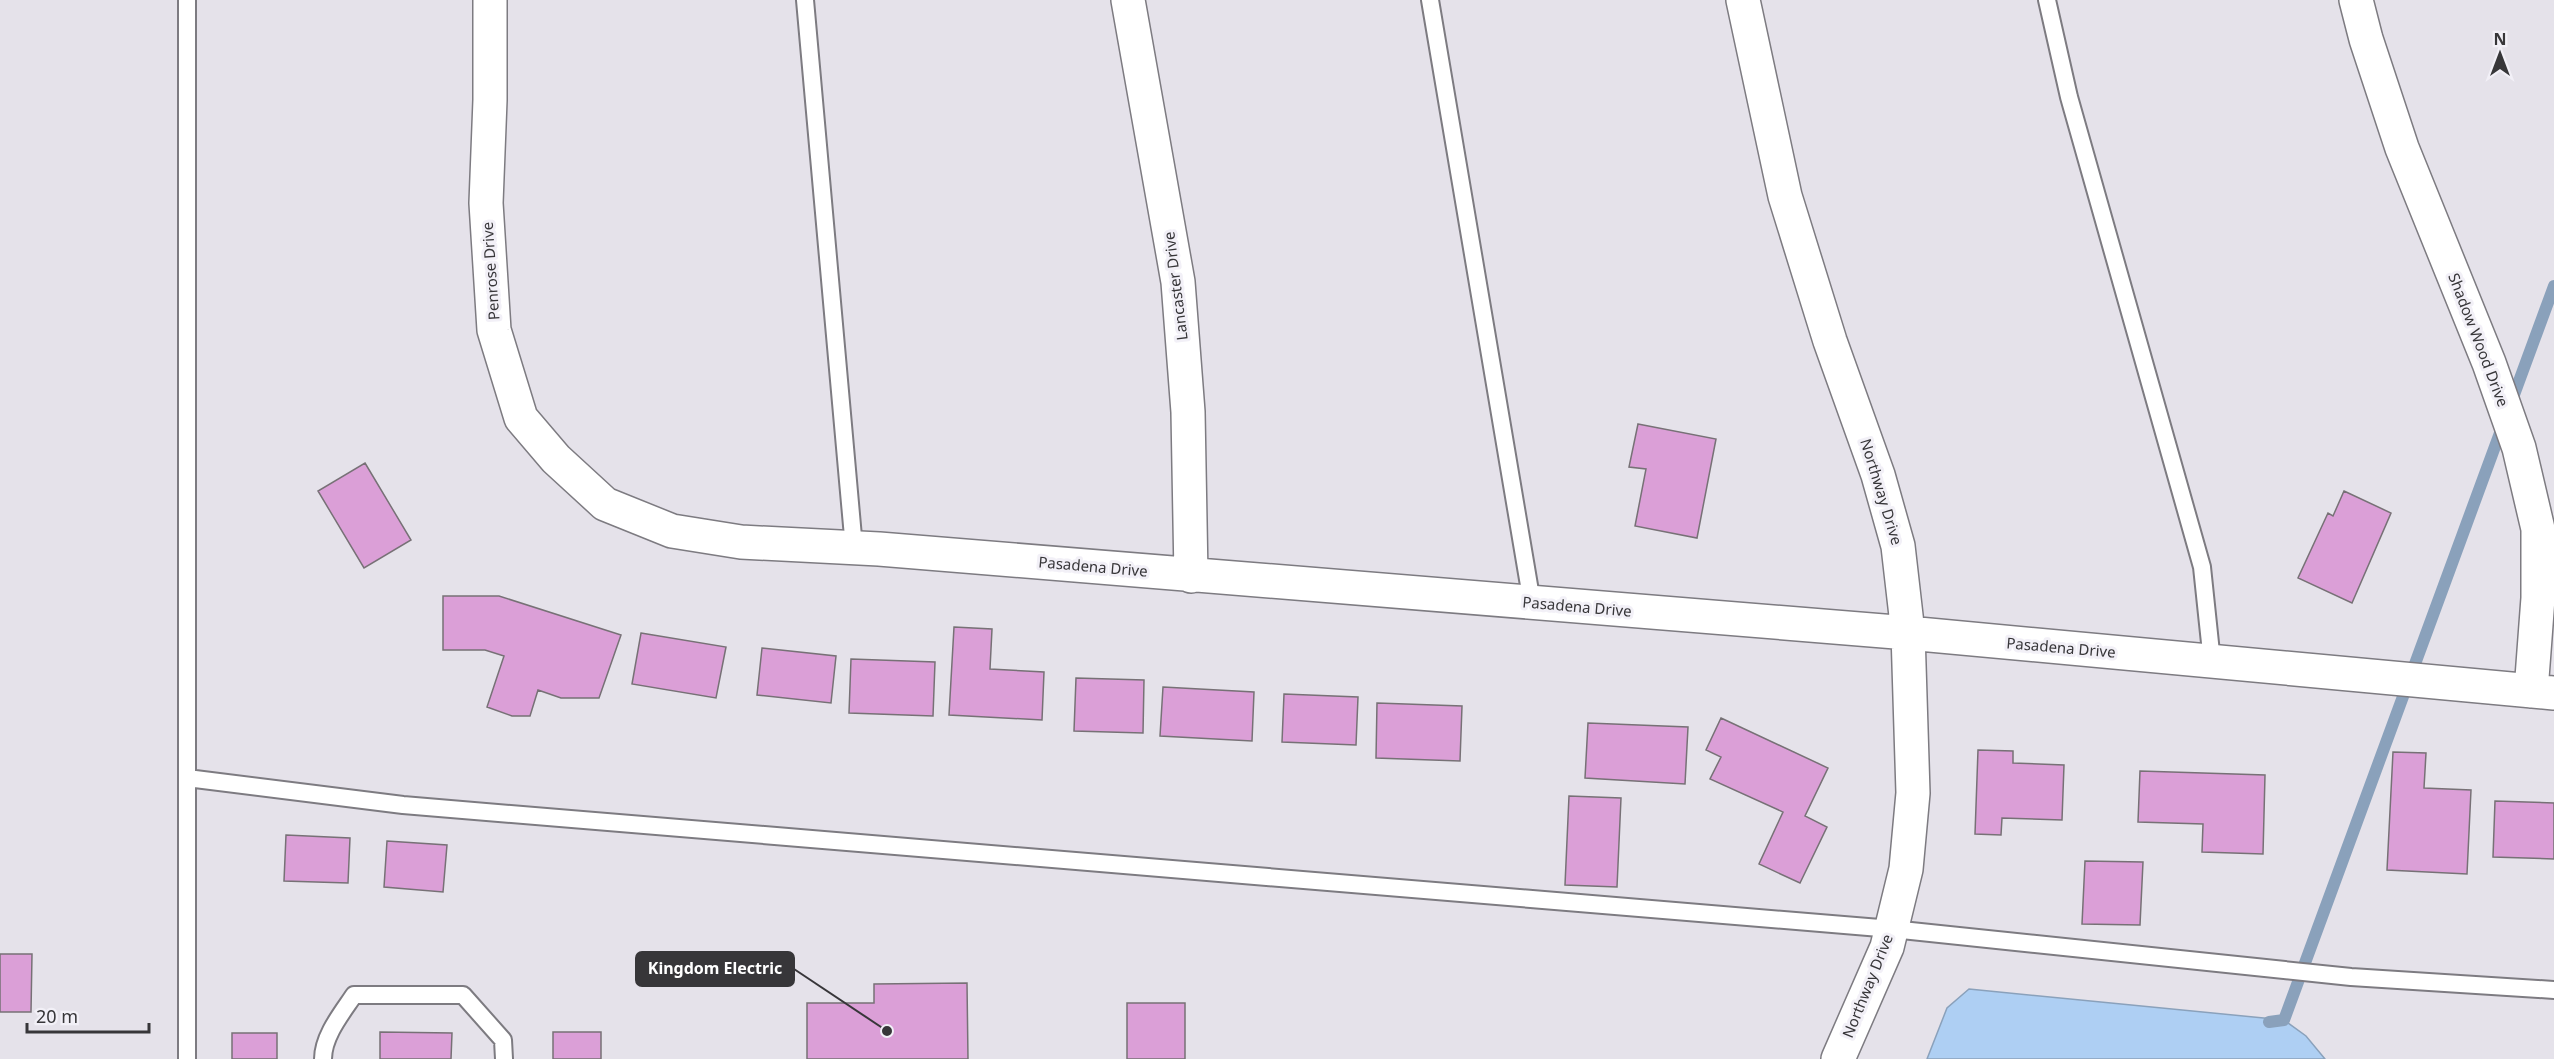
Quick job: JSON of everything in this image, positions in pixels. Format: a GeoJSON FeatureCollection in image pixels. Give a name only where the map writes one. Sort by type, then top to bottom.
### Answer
{"type":"FeatureCollection","features":[{"type":"Feature","properties":{"kind":"street","name":"Penrose Drive"},"geometry":{"type":"LineString","coordinates":[[490,0],[490,100],[486,203],[494,330],[521,418],[556,459],[605,504]]}},
{"type":"Feature","properties":{"kind":"street","name":"Lancaster Drive"},"geometry":{"type":"LineString","coordinates":[[1128,0],[1178,282],[1188,412],[1191,576]]}},
{"type":"Feature","properties":{"kind":"street","name":"Northway Drive"},"geometry":{"type":"LineString","coordinates":[[1743,0],[1785,196],[1830,341],[1878,475],[1898,546],[1908,633],[1913,793],[1906,869],[1887,947],[1838,1059]]}},
{"type":"Feature","properties":{"kind":"street","name":"Shadow Wood Drive"},"geometry":{"type":"LineString","coordinates":[[2356,0],[2366,39],[2402,148],[2489,363],[2519,448],[2538,529],[2538,598],[2543,692]]}},
{"type":"Feature","properties":{"kind":"street","name":"Pasadena Drive"},"geometry":{"type":"LineString","coordinates":[[605,504],[672,531],[741,542],[854,548],[1908,633],[2543,692]]}},
{"type":"Feature","properties":{"kind":"lane"},"geometry":{"type":"LineString","coordinates":[[187,0],[187,1059]]}},
{"type":"Feature","properties":{"kind":"lane"},"geometry":{"type":"LineString","coordinates":[[805,0],[854,548]]}},
{"type":"Feature","properties":{"kind":"lane"},"geometry":{"type":"LineString","coordinates":[[1430,0],[1532,603]]}},
{"type":"Feature","properties":{"kind":"lane"},"geometry":{"type":"LineString","coordinates":[[2047,0],[2069,97],[2202,567],[2212,662]]}},
{"type":"Feature","properties":{"kind":"lane"},"geometry":{"type":"LineString","coordinates":[[187,778],[403,805],[1892,929],[2351,977],[2554,990]]}},
{"type":"Feature","properties":{"kind":"lane"},"geometry":{"type":"LineString","coordinates":[[323,1059],[323,1052],[335,1023],[354,995],[462,995],[503,1040],[504,1059]]}},
{"type":"Feature","properties":{"kind":"water"},"geometry":{"type":"Polygon","coordinates":[[[1969,989],[2284,1020],[2306,1036],[2325,1059],[1927,1059],[1947,1008],[1969,989]]]}},
{"type":"Feature","properties":{"kind":"building"},"geometry":{"type":"Polygon","coordinates":[[[1638,424],[1716,439],[1697,538],[1635,526],[1646,469],[1629,467],[1638,424]]]}},
{"type":"Feature","properties":{"kind":"building"},"geometry":{"type":"Polygon","coordinates":[[[365,463],[411,540],[364,568],[318,491],[365,463]]]}},
{"type":"Feature","properties":{"kind":"building"},"geometry":{"type":"Polygon","coordinates":[[[2344,491],[2391,513],[2352,603],[2298,578],[2328,513],[2333,516],[2344,491]]]}},
{"type":"Feature","properties":{"kind":"building"},"geometry":{"type":"Polygon","coordinates":[[[443,596],[499,596],[621,635],[599,698],[561,698],[538,690],[530,716],[512,716],[487,707],[504,656],[485,650],[443,650],[443,596]]]}},
{"type":"Feature","properties":{"kind":"building"},"geometry":{"type":"Polygon","coordinates":[[[954,627],[992,629],[990,669],[1044,672],[1042,720],[949,715],[954,627]]]}},
{"type":"Feature","properties":{"kind":"building"},"geometry":{"type":"Polygon","coordinates":[[[641,633],[726,647],[716,698],[632,684],[641,633]]]}},
{"type":"Feature","properties":{"kind":"building"},"geometry":{"type":"Polygon","coordinates":[[[762,648],[836,656],[831,703],[757,695],[762,648]]]}},
{"type":"Feature","properties":{"kind":"building"},"geometry":{"type":"Polygon","coordinates":[[[851,659],[935,662],[933,716],[849,713],[851,659]]]}},
{"type":"Feature","properties":{"kind":"building"},"geometry":{"type":"Polygon","coordinates":[[[1076,678],[1144,680],[1143,733],[1074,731],[1076,678]]]}},
{"type":"Feature","properties":{"kind":"building"},"geometry":{"type":"Polygon","coordinates":[[[1163,687],[1254,692],[1252,741],[1160,736],[1163,687]]]}},
{"type":"Feature","properties":{"kind":"building"},"geometry":{"type":"Polygon","coordinates":[[[1284,694],[1358,697],[1356,745],[1282,742],[1284,694]]]}},
{"type":"Feature","properties":{"kind":"building"},"geometry":{"type":"Polygon","coordinates":[[[1377,703],[1462,706],[1460,761],[1376,758],[1377,703]]]}},
{"type":"Feature","properties":{"kind":"building"},"geometry":{"type":"Polygon","coordinates":[[[1721,718],[1828,768],[1805,816],[1827,827],[1800,883],[1759,864],[1783,812],[1710,779],[1721,757],[1706,750],[1721,718]]]}},
{"type":"Feature","properties":{"kind":"building"},"geometry":{"type":"Polygon","coordinates":[[[1588,723],[1688,727],[1685,784],[1585,778],[1588,723]]]}},
{"type":"Feature","properties":{"kind":"building"},"geometry":{"type":"Polygon","coordinates":[[[1978,750],[2013,751],[2013,763],[2064,765],[2062,820],[2002,818],[2001,835],[1975,834],[1978,750]]]}},
{"type":"Feature","properties":{"kind":"building"},"geometry":{"type":"Polygon","coordinates":[[[2393,752],[2426,753],[2424,788],[2471,790],[2467,874],[2387,870],[2393,752]]]}},
{"type":"Feature","properties":{"kind":"building"},"geometry":{"type":"Polygon","coordinates":[[[2140,771],[2265,775],[2263,854],[2202,852],[2203,824],[2138,822],[2140,771]]]}},
{"type":"Feature","properties":{"kind":"building"},"geometry":{"type":"Polygon","coordinates":[[[1569,796],[1621,798],[1617,887],[1565,885],[1569,796]]]}},
{"type":"Feature","properties":{"kind":"building"},"geometry":{"type":"Polygon","coordinates":[[[2495,801],[2554,803],[2554,859],[2493,857],[2495,801]]]}},
{"type":"Feature","properties":{"kind":"building"},"geometry":{"type":"Polygon","coordinates":[[[286,835],[350,838],[348,883],[284,881],[286,835]]]}},
{"type":"Feature","properties":{"kind":"building"},"geometry":{"type":"Polygon","coordinates":[[[387,841],[447,845],[443,892],[384,887],[387,841]]]}},
{"type":"Feature","properties":{"kind":"building"},"geometry":{"type":"Polygon","coordinates":[[[2085,861],[2143,862],[2140,925],[2082,924],[2085,861]]]}},
{"type":"Feature","properties":{"kind":"building"},"geometry":{"type":"Polygon","coordinates":[[[0,954],[32,954],[31,1012],[0,1012],[0,954]]]}},
{"type":"Feature","properties":{"kind":"building"},"geometry":{"type":"Polygon","coordinates":[[[967,983],[968,1059],[807,1059],[807,1003],[874,1003],[874,984],[967,983]]]}},
{"type":"Feature","properties":{"kind":"building"},"geometry":{"type":"Polygon","coordinates":[[[1127,1003],[1185,1003],[1185,1059],[1127,1059],[1127,1003]]]}},
{"type":"Feature","properties":{"kind":"building"},"geometry":{"type":"Polygon","coordinates":[[[380,1032],[452,1033],[451,1059],[380,1059],[380,1032]]]}},
{"type":"Feature","properties":{"kind":"building"},"geometry":{"type":"Polygon","coordinates":[[[553,1032],[601,1032],[601,1059],[553,1059],[553,1032]]]}},
{"type":"Feature","properties":{"kind":"building"},"geometry":{"type":"Polygon","coordinates":[[[232,1033],[277,1033],[277,1059],[232,1059],[232,1033]]]}},
{"type":"Feature","properties":{"kind":"waterway"},"geometry":{"type":"LineString","coordinates":[[2511,403],[2554,286]]}},
{"type":"Feature","properties":{"kind":"waterway"},"geometry":{"type":"LineString","coordinates":[[2269,1022],[2284,1020],[2504,422]]}},
{"type":"Feature","properties":{"kind":"place","name":"Kingdom Electric"},"geometry":{"type":"Point","coordinates":[887,1031]}}]}
